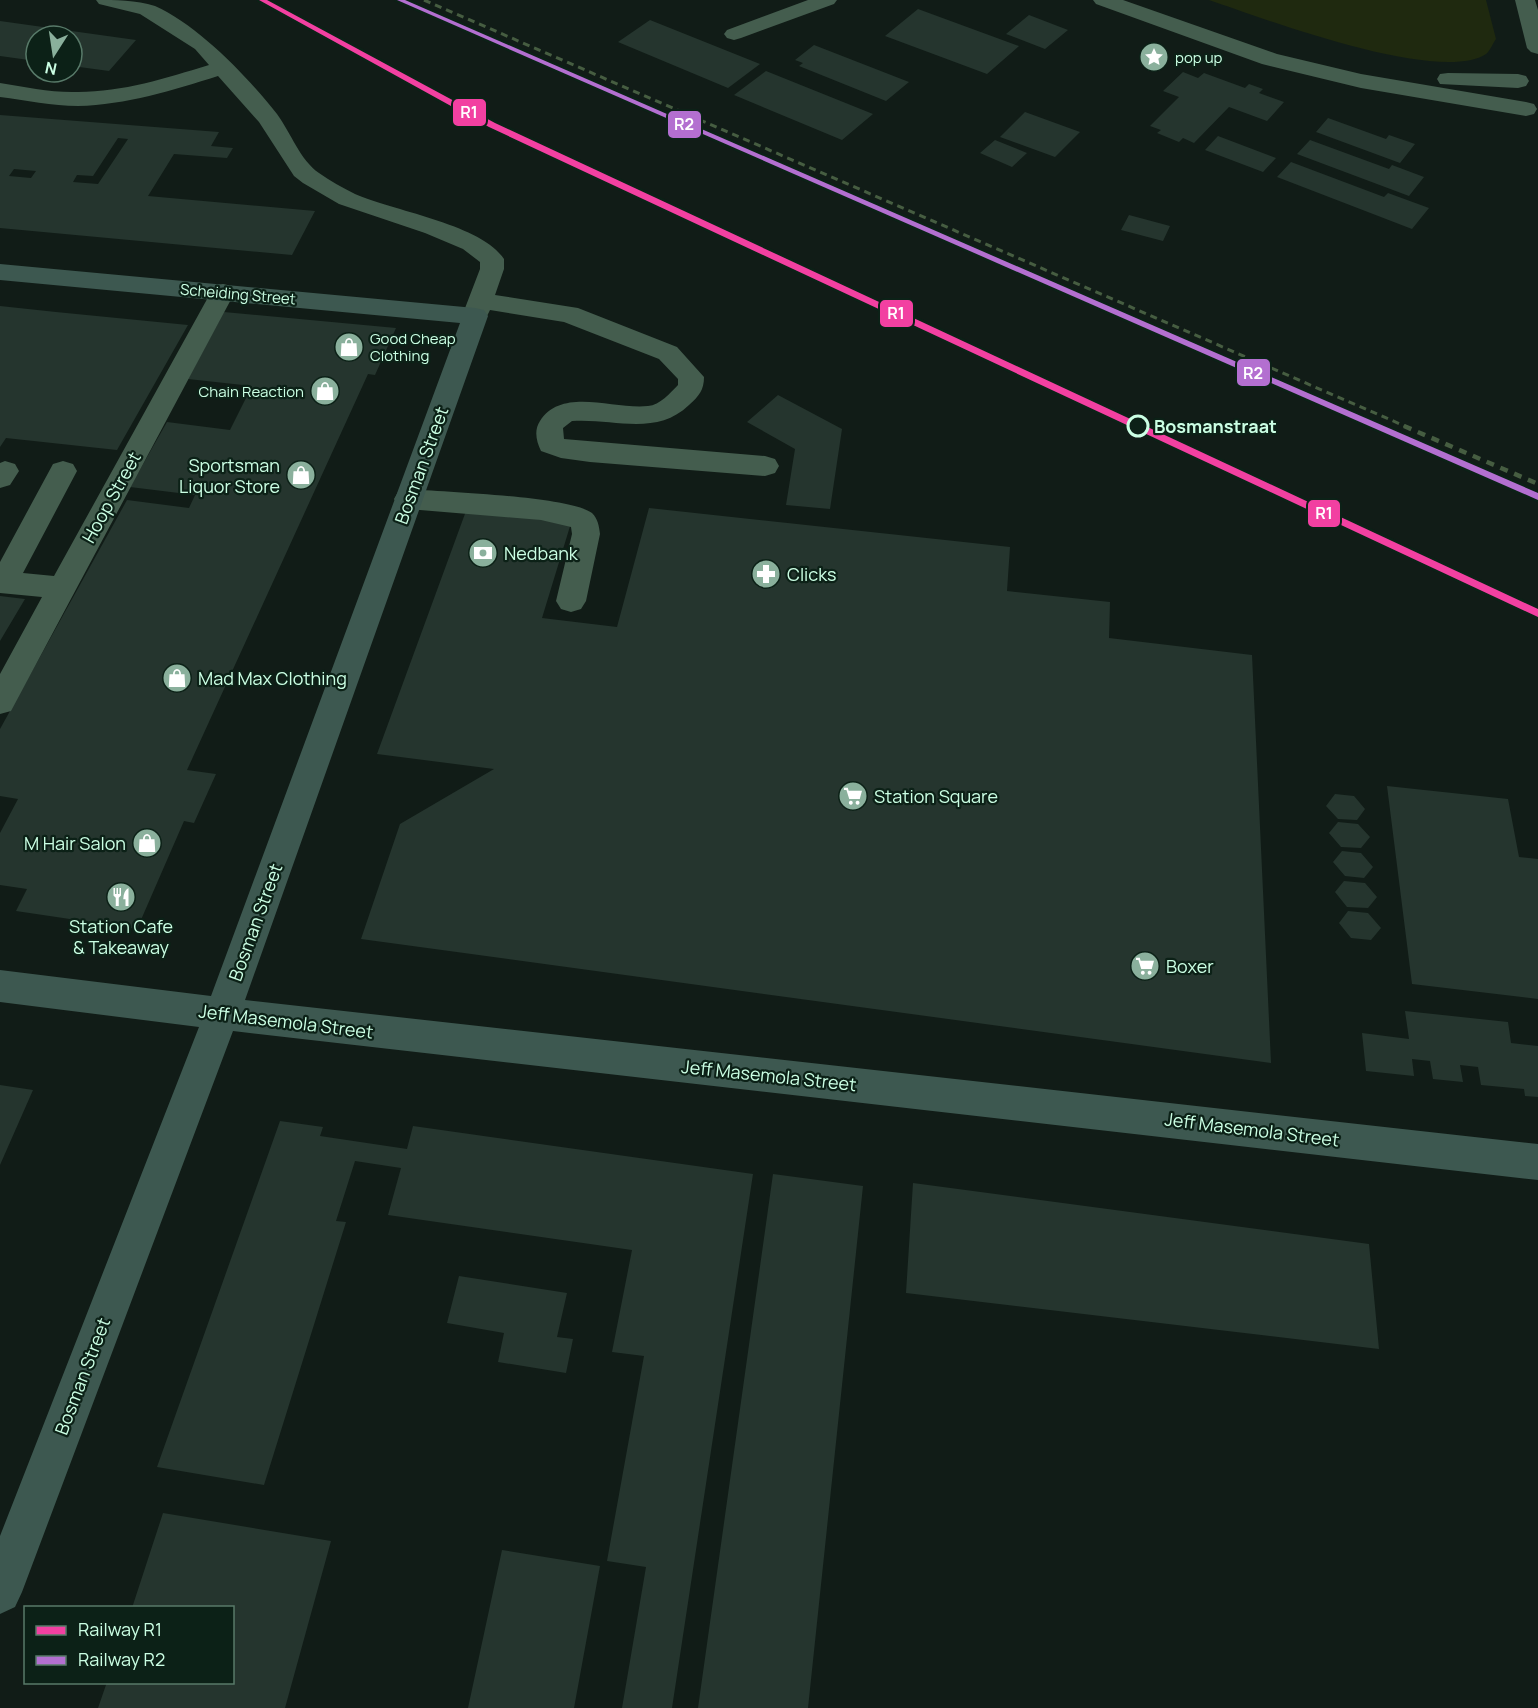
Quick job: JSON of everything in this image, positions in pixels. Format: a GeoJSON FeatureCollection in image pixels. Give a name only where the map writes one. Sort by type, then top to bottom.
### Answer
{"type":"FeatureCollection","features":[{"type":"Feature","properties":{"kind":"main road","name":"Scheiding Street"},"geometry":{"type":"LineString","coordinates":[[0,272],[223,292],[478,308]]}},
{"type":"Feature","properties":{"kind":"main road","name":"Bosman Street"},"geometry":{"type":"LineString","coordinates":[[0,1592],[222,1014],[478,308]]}},
{"type":"Feature","properties":{"kind":"main road","name":"Jeff Masemola Street"},"geometry":{"type":"LineString","coordinates":[[0,986],[222,1014],[1538,1162]]}},
{"type":"Feature","properties":{"kind":"street"},"geometry":{"type":"LineString","coordinates":[[106,0],[137,7],[158,16],[202,45],[268,118],[302,171],[311,178],[347,199],[433,228],[484,251],[492,258],[492,269],[478,308],[569,314],[668,353],[691,377],[691,387],[683,396],[663,412],[650,416],[591,411],[558,414],[548,430],[551,444],[561,448],[590,452],[765,466]]}},
{"type":"Feature","properties":{"kind":"street"},"geometry":{"type":"LineString","coordinates":[[734,34],[827,0]]}},
{"type":"Feature","properties":{"kind":"street"},"geometry":{"type":"LineString","coordinates":[[1103,0],[1270,59],[1361,81],[1532,113]]}},
{"type":"Feature","properties":{"kind":"street"},"geometry":{"type":"LineString","coordinates":[[1154,0],[1259,36],[1337,58],[1436,78],[1530,66]]}},
{"type":"Feature","properties":{"kind":"street"},"geometry":{"type":"LineString","coordinates":[[1525,0],[1530,66],[1516,94],[1532,113]]}},
{"type":"Feature","properties":{"kind":"street"},"geometry":{"type":"LineString","coordinates":[[0,90],[57,97],[97,98],[160,86],[222,68]]}},
{"type":"Feature","properties":{"kind":"street","name":"Hoop Street"},"geometry":{"type":"LineString","coordinates":[[0,702],[223,292]]}},
{"type":"Feature","properties":{"kind":"street"},"geometry":{"type":"LineString","coordinates":[[62,588],[2,582],[63,471]]}},
{"type":"Feature","properties":{"kind":"street"},"geometry":{"type":"LineString","coordinates":[[408,499],[541,510],[580,519],[585,524],[586,534],[571,601]]}},
{"type":"Feature","properties":{"kind":"green space"},"geometry":{"type":"Polygon","coordinates":[[[1209,0],[1486,0],[1496,39],[1486,54],[1463,61],[1430,61],[1350,45],[1209,0]]]}},
{"type":"Feature","properties":{"kind":"building"},"geometry":{"type":"Polygon","coordinates":[[[918,9],[1019,46],[987,74],[885,36],[918,9]]]}},
{"type":"Feature","properties":{"kind":"building"},"geometry":{"type":"Polygon","coordinates":[[[1029,15],[1068,30],[1045,49],[1006,34],[1029,15]]]}},
{"type":"Feature","properties":{"kind":"building"},"geometry":{"type":"Polygon","coordinates":[[[650,20],[760,64],[728,88],[618,42],[650,20]]]}},
{"type":"Feature","properties":{"kind":"building"},"geometry":{"type":"Polygon","coordinates":[[[0,21],[24,24],[24,59],[0,56],[0,21]]]}},
{"type":"Feature","properties":{"kind":"building"},"geometry":{"type":"Polygon","coordinates":[[[84,33],[136,40],[109,71],[84,68],[84,33]]]}},
{"type":"Feature","properties":{"kind":"building"},"geometry":{"type":"Polygon","coordinates":[[[814,45],[909,82],[886,101],[799,66],[803,63],[795,60],[814,45]]]}},
{"type":"Feature","properties":{"kind":"building"},"geometry":{"type":"Polygon","coordinates":[[[766,71],[873,114],[842,140],[734,95],[766,71]]]}},
{"type":"Feature","properties":{"kind":"building"},"geometry":{"type":"Polygon","coordinates":[[[1183,72],[1198,78],[1204,73],[1245,88],[1249,84],[1263,89],[1259,93],[1284,102],[1267,121],[1229,107],[1194,143],[1183,138],[1179,142],[1157,133],[1161,130],[1150,126],[1179,97],[1163,91],[1183,72]]]}},
{"type":"Feature","properties":{"kind":"building"},"geometry":{"type":"Polygon","coordinates":[[[1025,112],[1080,132],[1055,157],[1000,137],[1025,112]]]}},
{"type":"Feature","properties":{"kind":"building"},"geometry":{"type":"Polygon","coordinates":[[[0,115],[219,132],[211,146],[233,148],[227,158],[174,154],[148,196],[315,211],[292,255],[0,228],[0,115]],[[118,138],[93,176],[77,175],[73,182],[98,184],[128,139],[118,138]],[[14,169],[9,176],[31,178],[36,171],[14,169]]]}},
{"type":"Feature","properties":{"kind":"building"},"geometry":{"type":"Polygon","coordinates":[[[1328,118],[1386,139],[1389,135],[1415,144],[1400,163],[1316,132],[1328,118]]]}},
{"type":"Feature","properties":{"kind":"building"},"geometry":{"type":"Polygon","coordinates":[[[1218,136],[1276,158],[1263,172],[1205,150],[1218,136]]]}},
{"type":"Feature","properties":{"kind":"building"},"geometry":{"type":"Polygon","coordinates":[[[995,140],[1027,153],[1012,167],[980,153],[995,140]]]}},
{"type":"Feature","properties":{"kind":"building"},"geometry":{"type":"Polygon","coordinates":[[[1310,140],[1389,169],[1392,165],[1424,177],[1409,196],[1297,154],[1310,140]]]}},
{"type":"Feature","properties":{"kind":"building"},"geometry":{"type":"Polygon","coordinates":[[[1291,162],[1384,197],[1388,193],[1429,208],[1412,229],[1277,177],[1291,162]]]}},
{"type":"Feature","properties":{"kind":"building"},"geometry":{"type":"Polygon","coordinates":[[[1129,215],[1170,226],[1163,241],[1121,230],[1129,215]]]}},
{"type":"Feature","properties":{"kind":"building"},"geometry":{"type":"Polygon","coordinates":[[[0,306],[188,325],[117,450],[6,438],[0,447],[0,306]]]}},
{"type":"Feature","properties":{"kind":"building"},"geometry":{"type":"Polygon","coordinates":[[[224,312],[396,328],[375,375],[368,374],[187,770],[216,774],[194,823],[184,821],[137,929],[16,911],[27,889],[0,885],[0,833],[18,799],[0,796],[0,729],[127,500],[189,508],[195,495],[130,487],[167,422],[230,430],[252,386],[188,379],[224,312]]]}},
{"type":"Feature","properties":{"kind":"building"},"geometry":{"type":"Polygon","coordinates":[[[778,395],[842,429],[830,509],[786,505],[795,449],[747,422],[778,395]]]}},
{"type":"Feature","properties":{"kind":"building","name":"Station Square"},"geometry":{"type":"Polygon","coordinates":[[[649,508],[1010,547],[1007,591],[1110,602],[1109,638],[1252,655],[1271,1063],[361,939],[400,824],[494,769],[377,754],[466,511],[571,523],[542,618],[617,627],[649,508]]]}},
{"type":"Feature","properties":{"kind":"building"},"geometry":{"type":"Polygon","coordinates":[[[0,596],[25,599],[0,641],[0,596]]]}},
{"type":"Feature","properties":{"kind":"building"},"geometry":{"type":"Polygon","coordinates":[[[1387,786],[1508,799],[1519,857],[1538,859],[1538,999],[1412,984],[1387,786]]]}},
{"type":"Feature","properties":{"kind":"building"},"geometry":{"type":"Polygon","coordinates":[[[1335,794],[1354,796],[1365,809],[1357,820],[1338,819],[1326,806],[1335,794]]]}},
{"type":"Feature","properties":{"kind":"building"},"geometry":{"type":"Polygon","coordinates":[[[1338,822],[1358,824],[1370,837],[1361,848],[1341,847],[1329,833],[1338,822]]]}},
{"type":"Feature","properties":{"kind":"building"},"geometry":{"type":"Polygon","coordinates":[[[1342,851],[1361,853],[1373,867],[1364,878],[1345,876],[1333,862],[1342,851]]]}},
{"type":"Feature","properties":{"kind":"building"},"geometry":{"type":"Polygon","coordinates":[[[1344,881],[1365,883],[1377,897],[1368,908],[1347,907],[1335,892],[1344,881]]]}},
{"type":"Feature","properties":{"kind":"building"},"geometry":{"type":"Polygon","coordinates":[[[1348,911],[1368,913],[1381,928],[1371,940],[1351,938],[1339,923],[1348,911]]]}},
{"type":"Feature","properties":{"kind":"building"},"geometry":{"type":"Polygon","coordinates":[[[1405,1011],[1508,1022],[1511,1043],[1538,1046],[1538,1097],[1525,1096],[1524,1089],[1481,1085],[1478,1067],[1460,1065],[1463,1082],[1433,1079],[1430,1061],[1412,1059],[1414,1076],[1366,1071],[1362,1033],[1409,1039],[1405,1011]]]}},
{"type":"Feature","properties":{"kind":"building"},"geometry":{"type":"Polygon","coordinates":[[[0,1085],[33,1090],[0,1165],[0,1085]]]}},
{"type":"Feature","properties":{"kind":"building"},"geometry":{"type":"Polygon","coordinates":[[[280,1121],[323,1127],[320,1136],[407,1149],[413,1126],[753,1174],[672,1708],[622,1708],[646,1567],[607,1561],[644,1356],[612,1352],[632,1250],[388,1215],[401,1168],[355,1161],[336,1221],[346,1222],[264,1485],[157,1467],[280,1121]]]}},
{"type":"Feature","properties":{"kind":"building"},"geometry":{"type":"Polygon","coordinates":[[[773,1174],[863,1186],[808,1708],[698,1708],[773,1174]]]}},
{"type":"Feature","properties":{"kind":"building"},"geometry":{"type":"Polygon","coordinates":[[[913,1183],[1369,1244],[1379,1349],[906,1293],[913,1183]]]}},
{"type":"Feature","properties":{"kind":"building"},"geometry":{"type":"Polygon","coordinates":[[[459,1276],[567,1293],[557,1337],[573,1339],[566,1373],[498,1362],[504,1333],[447,1323],[459,1276]]]}},
{"type":"Feature","properties":{"kind":"building"},"geometry":{"type":"Polygon","coordinates":[[[163,1513],[331,1541],[285,1708],[98,1708],[106,1684],[234,1684],[234,1606],[133,1606],[163,1513]]]}},
{"type":"Feature","properties":{"kind":"building"},"geometry":{"type":"Polygon","coordinates":[[[502,1550],[600,1566],[574,1708],[468,1708],[502,1550]]]}},
{"type":"Feature","properties":{"kind":"railway"},"geometry":{"type":"LineString","coordinates":[[400,0],[1378,427]]}},
{"type":"Feature","properties":{"kind":"railway"},"geometry":{"type":"LineString","coordinates":[[424,0],[1407,427]]}},
{"type":"Feature","properties":{"kind":"railway"},"geometry":{"type":"LineString","coordinates":[[1375,426],[1538,497]]}},
{"type":"Feature","properties":{"kind":"railway"},"geometry":{"type":"LineString","coordinates":[[1404,426],[1538,484]]}},
{"type":"Feature","properties":{"kind":"rail line","name":"R1"},"geometry":{"type":"LineString","coordinates":[[262,0],[492,125],[1538,613]]}},
{"type":"Feature","properties":{"kind":"rail line","name":"R2"},"geometry":{"type":"LineString","coordinates":[[400,0],[1538,497]]}},
{"type":"Feature","properties":{"kind":"place","name":"pop up"},"geometry":{"type":"Point","coordinates":[1154,57]}},
{"type":"Feature","properties":{"kind":"place","name":"Good Cheap Clothing"},"geometry":{"type":"Point","coordinates":[349,347]}},
{"type":"Feature","properties":{"kind":"place","name":"Chain Reaction"},"geometry":{"type":"Point","coordinates":[325,391]}},
{"type":"Feature","properties":{"kind":"place","name":"Bosmanstraat"},"geometry":{"type":"Point","coordinates":[1138,426]}},
{"type":"Feature","properties":{"kind":"place","name":"Sportsman Liquor Store"},"geometry":{"type":"Point","coordinates":[301,475]}},
{"type":"Feature","properties":{"kind":"place","name":"Nedbank"},"geometry":{"type":"Point","coordinates":[483,553]}},
{"type":"Feature","properties":{"kind":"place","name":"Clicks"},"geometry":{"type":"Point","coordinates":[766,574]}},
{"type":"Feature","properties":{"kind":"place","name":"Mad Max Clothing"},"geometry":{"type":"Point","coordinates":[177,678]}},
{"type":"Feature","properties":{"kind":"place","name":"Station Square"},"geometry":{"type":"Point","coordinates":[853,796]}},
{"type":"Feature","properties":{"kind":"place","name":"M Hair Salon"},"geometry":{"type":"Point","coordinates":[147,843]}},
{"type":"Feature","properties":{"kind":"place","name":"Station Cafe & Takeaway"},"geometry":{"type":"Point","coordinates":[121,897]}},
{"type":"Feature","properties":{"kind":"place","name":"Boxer"},"geometry":{"type":"Point","coordinates":[1145,966]}}]}
